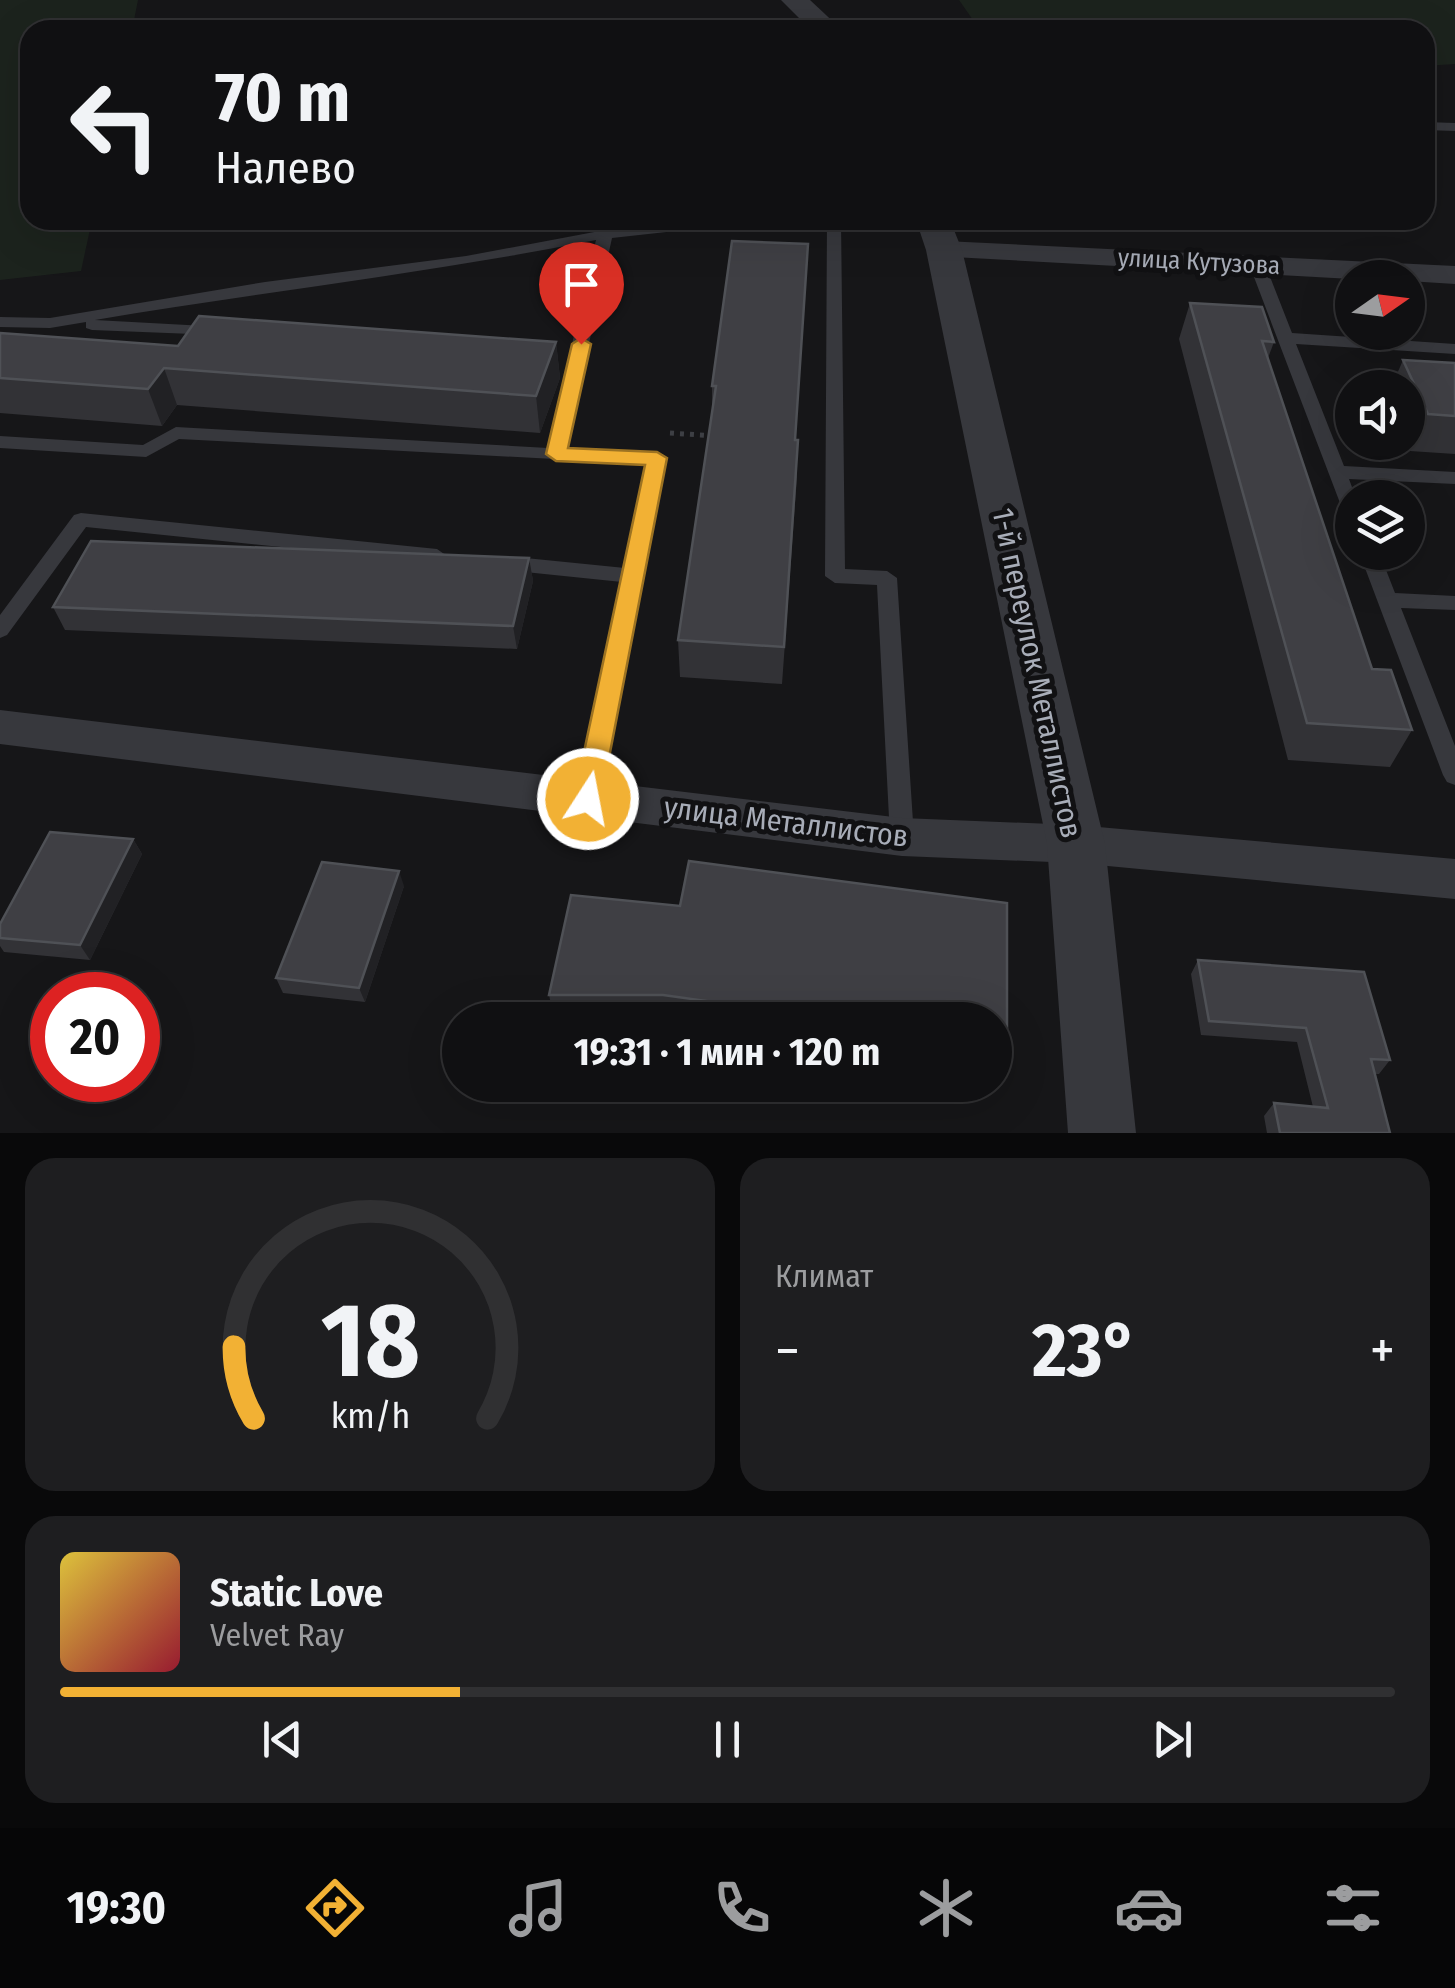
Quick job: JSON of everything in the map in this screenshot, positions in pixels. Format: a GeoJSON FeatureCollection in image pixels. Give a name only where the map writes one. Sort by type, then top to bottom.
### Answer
{"type":"FeatureCollection","features":[{"type":"Feature","properties":{"kind":"street"},"geometry":{"type":"LineString","coordinates":[[794,0],[817,20]]}},
{"type":"Feature","properties":{"kind":"street","name":"улица Кутузова"},"geometry":{"type":"LineString","coordinates":[[938,235],[1257,264],[1455,275]]}},
{"type":"Feature","properties":{"kind":"street","name":"1-й переулок Металлистов"},"geometry":{"type":"LineString","coordinates":[[938,235],[1076,844],[1102,1133]]}},
{"type":"Feature","properties":{"kind":"street","name":"улица Металлистов"},"geometry":{"type":"LineString","coordinates":[[0,728],[902,837],[1076,844],[1455,879]]}},
{"type":"Feature","properties":{"kind":"lane"},"geometry":{"type":"LineString","coordinates":[[50,323],[264,287],[466,261],[644,230]]}},
{"type":"Feature","properties":{"kind":"lane"},"geometry":{"type":"LineString","coordinates":[[834,230],[836,576],[887,578],[902,837]]}},
{"type":"Feature","properties":{"kind":"lane"},"geometry":{"type":"LineString","coordinates":[[556,454],[572,343],[605,234]]}},
{"type":"Feature","properties":{"kind":"lane"},"geometry":{"type":"LineString","coordinates":[[1257,264],[1340,480]]}},
{"type":"Feature","properties":{"kind":"lane"},"geometry":{"type":"LineString","coordinates":[[0,322],[246,331]]}},
{"type":"Feature","properties":{"kind":"lane"},"geometry":{"type":"LineString","coordinates":[[1285,338],[1455,348]]}},
{"type":"Feature","properties":{"kind":"lane"},"geometry":{"type":"LineString","coordinates":[[0,442],[146,451],[176,433],[657,458],[588,799]]}},
{"type":"Feature","properties":{"kind":"lane"},"geometry":{"type":"LineString","coordinates":[[1337,472],[1455,478]]}},
{"type":"Feature","properties":{"kind":"lane"},"geometry":{"type":"LineString","coordinates":[[0,630],[81,520],[632,576]]}},
{"type":"Feature","properties":{"kind":"lane"},"geometry":{"type":"LineString","coordinates":[[1375,570],[1455,775]]}},
{"type":"Feature","properties":{"kind":"lane"},"geometry":{"type":"LineString","coordinates":[[1387,600],[1455,603]]}},
{"type":"Feature","properties":{"kind":"path"},"geometry":{"type":"LineString","coordinates":[[661,432],[719,436]]}},
{"type":"Feature","properties":{"kind":"shaded area"},"geometry":{"type":"Polygon","coordinates":[[[0,0],[138,0],[134,20],[20,20],[20,230],[90,230],[81,271],[0,280],[0,0]]]}},
{"type":"Feature","properties":{"kind":"shaded area"},"geometry":{"type":"Polygon","coordinates":[[[959,0],[1455,0],[1455,64],[1435,65],[1435,20],[973,20],[959,0]]]}},
{"type":"Feature","properties":{"kind":"building"},"geometry":{"type":"Polygon","coordinates":[[[732,241],[808,244],[784,647],[678,640],[716,386],[712,386],[732,241]]]}},
{"type":"Feature","properties":{"kind":"building"},"geometry":{"type":"Polygon","coordinates":[[[1190,303],[1262,307],[1274,342],[1262,341],[1335,559],[1335,570],[1339,570],[1372,669],[1391,670],[1412,730],[1307,723],[1190,303]]]}},
{"type":"Feature","properties":{"kind":"building"},"geometry":{"type":"Polygon","coordinates":[[[199,316],[556,342],[536,396],[164,368],[148,389],[0,378],[0,333],[178,346],[199,316]]]}},
{"type":"Feature","properties":{"kind":"building"},"geometry":{"type":"Polygon","coordinates":[[[1403,360],[1455,363],[1455,416],[1428,414],[1425,370],[1408,370],[1403,360]]]}},
{"type":"Feature","properties":{"kind":"building"},"geometry":{"type":"Polygon","coordinates":[[[91,541],[529,558],[513,626],[53,607],[91,541]]]}},
{"type":"Feature","properties":{"kind":"building"},"geometry":{"type":"Polygon","coordinates":[[[50,832],[133,839],[80,945],[0,938],[0,924],[50,832]]]}},
{"type":"Feature","properties":{"kind":"building"},"geometry":{"type":"Polygon","coordinates":[[[689,861],[1007,903],[1007,1002],[713,1002],[663,995],[549,995],[571,895],[680,906],[689,861]]]}},
{"type":"Feature","properties":{"kind":"building"},"geometry":{"type":"Polygon","coordinates":[[[322,862],[399,871],[359,988],[276,978],[322,862]]]}},
{"type":"Feature","properties":{"kind":"building"},"geometry":{"type":"Polygon","coordinates":[[[1198,960],[1364,972],[1390,1060],[1371,1059],[1390,1133],[1280,1133],[1274,1103],[1328,1108],[1306,1028],[1209,1021],[1198,960]]]}},
{"type":"Feature","properties":{"kind":"route"},"geometry":{"type":"LineString","coordinates":[[581,344],[556,454],[657,458],[588,799]]}}]}
